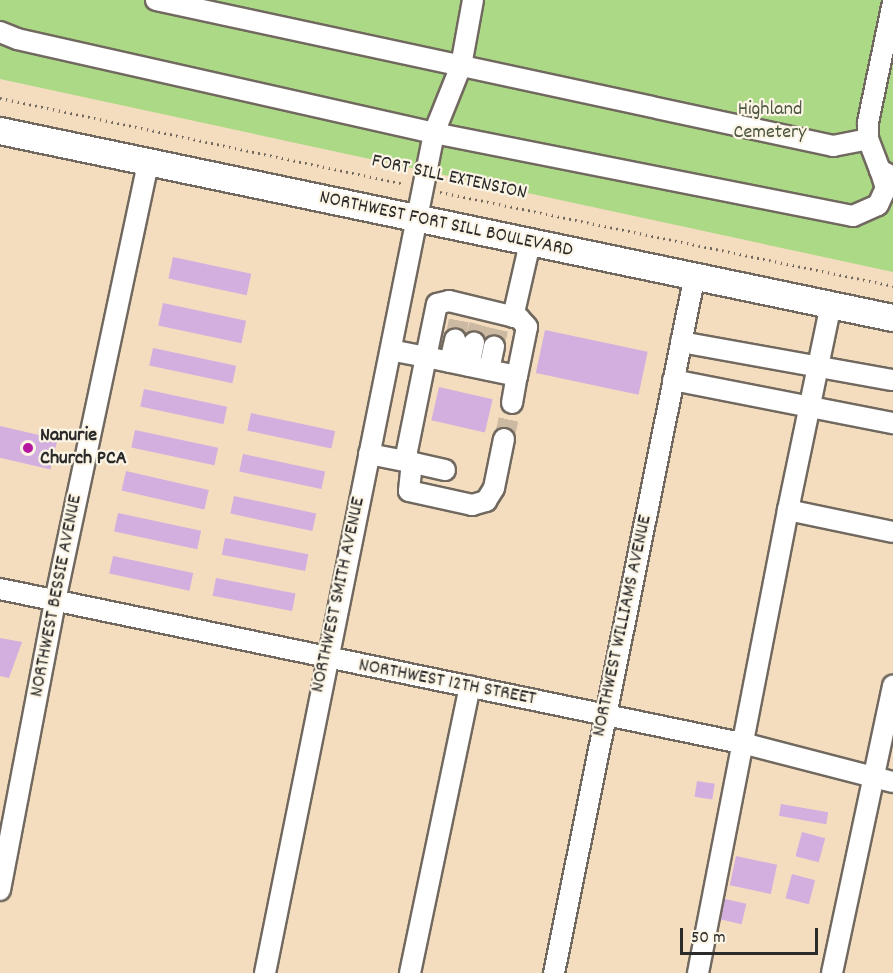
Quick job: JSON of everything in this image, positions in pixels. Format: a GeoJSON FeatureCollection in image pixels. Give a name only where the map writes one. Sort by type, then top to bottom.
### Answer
{"type":"FeatureCollection","features":[{"type":"Feature","properties":{"kind":"main road","name":"NORTHWEST FORT SILL BOULEVARD"},"geometry":{"type":"LineString","coordinates":[[0,131],[418,218],[694,279],[893,318]]}},
{"type":"Feature","properties":{"kind":"street"},"geometry":{"type":"LineString","coordinates":[[156,0],[833,146],[868,139]]}},
{"type":"Feature","properties":{"kind":"street","name":"NORTHWEST SMITH AVENUE"},"geometry":{"type":"LineString","coordinates":[[265,973],[326,659],[434,133],[460,66],[473,0]]}},
{"type":"Feature","properties":{"kind":"street"},"geometry":{"type":"LineString","coordinates":[[0,32],[17,39],[434,133],[854,216],[878,205],[885,188],[887,174],[868,139],[893,2]]}},
{"type":"Feature","properties":{"kind":"street","name":"NORTHWEST BESSIE AVENUE"},"geometry":{"type":"LineString","coordinates":[[0,890],[55,601],[148,162]]}},
{"type":"Feature","properties":{"kind":"street"},"geometry":{"type":"LineString","coordinates":[[489,370],[530,243]]}},
{"type":"Feature","properties":{"kind":"street","name":"NORTHWEST WILLIAMS AVENUE"},"geometry":{"type":"LineString","coordinates":[[554,973],[604,715],[694,279]]}},
{"type":"Feature","properties":{"kind":"street"},"geometry":{"type":"LineString","coordinates":[[504,439],[495,488],[486,501],[472,505],[409,491],[408,462],[437,304],[449,301],[469,324],[527,327],[512,403]]}},
{"type":"Feature","properties":{"kind":"street"},"geometry":{"type":"LineString","coordinates":[[698,973],[746,744],[807,407],[820,366],[831,305]]}},
{"type":"Feature","properties":{"kind":"street"},"geometry":{"type":"LineString","coordinates":[[460,364],[469,324]]}},
{"type":"Feature","properties":{"kind":"street"},"geometry":{"type":"LineString","coordinates":[[681,342],[893,380]]}},
{"type":"Feature","properties":{"kind":"street"},"geometry":{"type":"LineString","coordinates":[[391,350],[517,376]]}},
{"type":"Feature","properties":{"kind":"street"},"geometry":{"type":"LineString","coordinates":[[673,380],[893,423]]}},
{"type":"Feature","properties":{"kind":"street"},"geometry":{"type":"LineString","coordinates":[[369,454],[445,470]]}},
{"type":"Feature","properties":{"kind":"street"},"geometry":{"type":"LineString","coordinates":[[789,510],[893,532]]}},
{"type":"Feature","properties":{"kind":"street","name":"NORTHWEST 12TH STREET"},"geometry":{"type":"LineString","coordinates":[[0,589],[326,659],[470,686],[746,744],[893,782]]}},
{"type":"Feature","properties":{"kind":"street"},"geometry":{"type":"LineString","coordinates":[[832,973],[893,685]]}},
{"type":"Feature","properties":{"kind":"street"},"geometry":{"type":"LineString","coordinates":[[410,973],[470,686]]}},
{"type":"Feature","properties":{"kind":"path","name":"FORT SILL EXTENSION"},"geometry":{"type":"LineString","coordinates":[[0,98],[893,286]]}},
{"type":"Feature","properties":{"kind":"green space","name":"Highland Cemetery"},"geometry":{"type":"Polygon","coordinates":[[[0,0],[893,0],[893,272],[0,79],[0,0]]]}},
{"type":"Feature","properties":{"kind":"building"},"geometry":{"type":"Polygon","coordinates":[[[173,257],[251,274],[247,295],[168,279],[173,257]]]}},
{"type":"Feature","properties":{"kind":"building"},"geometry":{"type":"Polygon","coordinates":[[[163,303],[246,321],[241,343],[158,325],[163,303]]]}},
{"type":"Feature","properties":{"kind":"building"},"geometry":{"type":"Polygon","coordinates":[[[545,330],[648,352],[639,395],[536,373],[545,330]]]}},
{"type":"Feature","properties":{"kind":"building"},"geometry":{"type":"Polygon","coordinates":[[[153,348],[236,366],[232,383],[149,366],[153,348]]]}},
{"type":"Feature","properties":{"kind":"building"},"geometry":{"type":"Polygon","coordinates":[[[439,387],[493,399],[485,433],[431,420],[439,387]]]}},
{"type":"Feature","properties":{"kind":"building"},"geometry":{"type":"Polygon","coordinates":[[[144,389],[227,407],[223,424],[140,407],[144,389]]]}},
{"type":"Feature","properties":{"kind":"building"},"geometry":{"type":"Polygon","coordinates":[[[251,413],[335,431],[331,448],[247,431],[251,413]]]}},
{"type":"Feature","properties":{"kind":"building","name":"Nanurie Church PCA"},"geometry":{"type":"Polygon","coordinates":[[[0,426],[57,439],[51,469],[0,458],[0,426]]]}},
{"type":"Feature","properties":{"kind":"building"},"geometry":{"type":"Polygon","coordinates":[[[135,430],[218,448],[214,465],[131,448],[135,430]]]}},
{"type":"Feature","properties":{"kind":"building"},"geometry":{"type":"Polygon","coordinates":[[[243,454],[325,471],[321,489],[239,472],[243,454]]]}},
{"type":"Feature","properties":{"kind":"building"},"geometry":{"type":"Polygon","coordinates":[[[126,471],[209,490],[204,510],[122,490],[126,471]]]}},
{"type":"Feature","properties":{"kind":"building"},"geometry":{"type":"Polygon","coordinates":[[[234,496],[316,513],[312,531],[230,514],[234,496]]]}},
{"type":"Feature","properties":{"kind":"building"},"geometry":{"type":"Polygon","coordinates":[[[118,513],[201,531],[197,549],[114,532],[118,513]]]}},
{"type":"Feature","properties":{"kind":"building"},"geometry":{"type":"Polygon","coordinates":[[[225,538],[308,554],[305,571],[222,555],[225,538]]]}},
{"type":"Feature","properties":{"kind":"building"},"geometry":{"type":"Polygon","coordinates":[[[113,556],[193,573],[189,591],[109,574],[113,556]]]}},
{"type":"Feature","properties":{"kind":"building"},"geometry":{"type":"Polygon","coordinates":[[[216,578],[296,593],[292,611],[213,596],[216,578]]]}},
{"type":"Feature","properties":{"kind":"building"},"geometry":{"type":"Polygon","coordinates":[[[0,638],[22,642],[9,678],[0,676],[0,638]]]}},
{"type":"Feature","properties":{"kind":"building"},"geometry":{"type":"Polygon","coordinates":[[[697,781],[715,784],[712,800],[694,797],[697,781]]]}},
{"type":"Feature","properties":{"kind":"building"},"geometry":{"type":"Polygon","coordinates":[[[781,804],[828,812],[826,824],[779,816],[781,804]]]}},
{"type":"Feature","properties":{"kind":"building"},"geometry":{"type":"Polygon","coordinates":[[[802,832],[825,838],[819,862],[796,856],[802,832]]]}},
{"type":"Feature","properties":{"kind":"building"},"geometry":{"type":"Polygon","coordinates":[[[736,856],[777,865],[771,894],[730,885],[736,856]]]}},
{"type":"Feature","properties":{"kind":"building"},"geometry":{"type":"Polygon","coordinates":[[[792,874],[815,880],[809,904],[786,898],[792,874]]]}},
{"type":"Feature","properties":{"kind":"building"},"geometry":{"type":"Polygon","coordinates":[[[721,898],[746,904],[742,924],[716,918],[721,898]]]}},
{"type":"Feature","properties":{"kind":"tunnel"},"geometry":{"type":"LineString","coordinates":[[455,340],[459,320]]}},
{"type":"Feature","properties":{"kind":"tunnel"},"geometry":{"type":"LineString","coordinates":[[474,343],[479,325]]}},
{"type":"Feature","properties":{"kind":"tunnel"},"geometry":{"type":"LineString","coordinates":[[494,347],[498,329]]}},
{"type":"Feature","properties":{"kind":"tunnel"},"geometry":{"type":"LineString","coordinates":[[504,439],[512,403]]}},
{"type":"Feature","properties":{"kind":"place","name":"Nanurie Church PCA"},"geometry":{"type":"Point","coordinates":[28,448]}}]}
